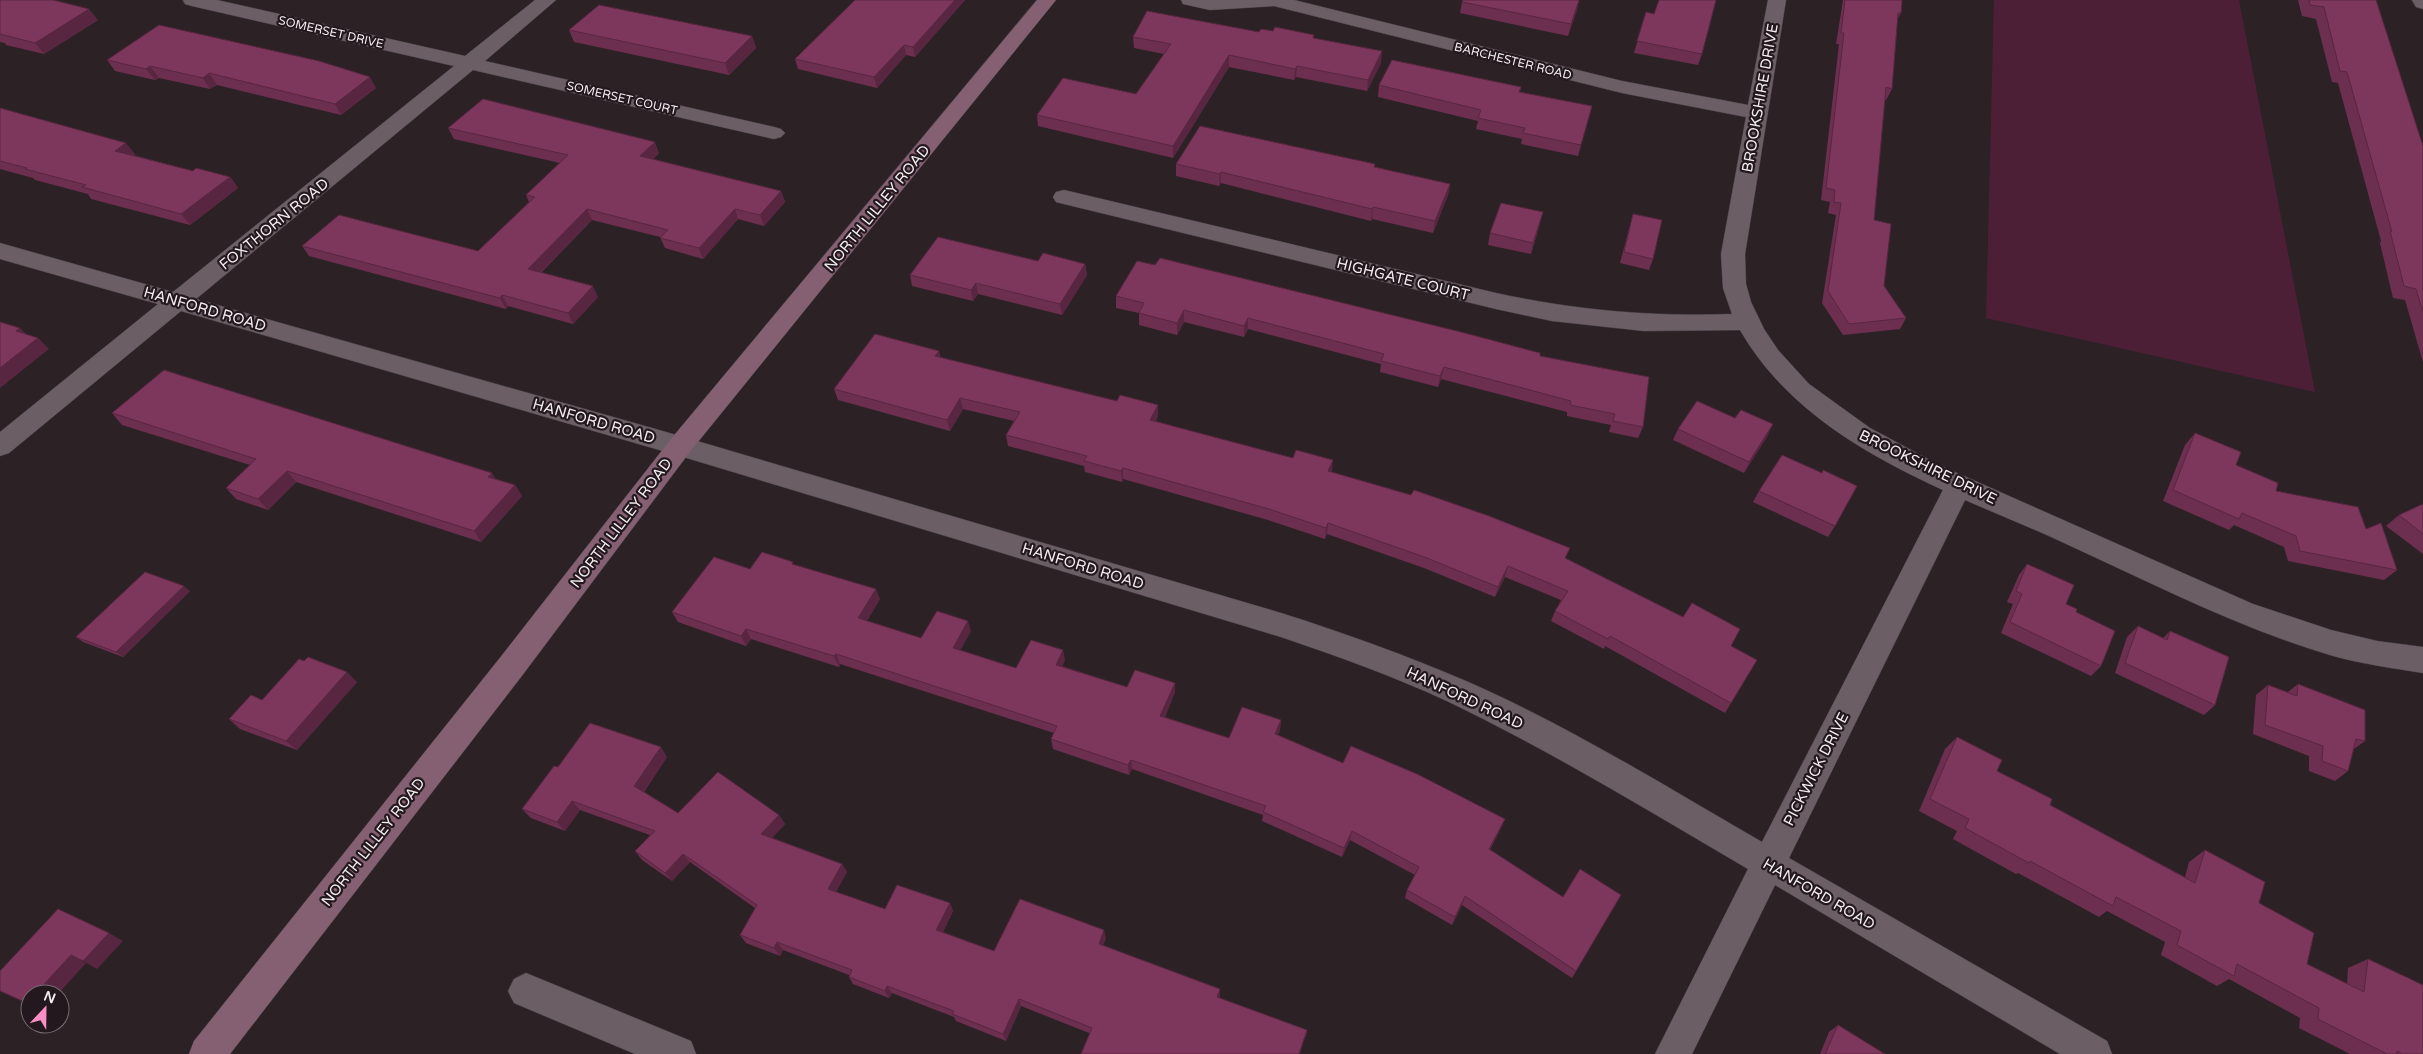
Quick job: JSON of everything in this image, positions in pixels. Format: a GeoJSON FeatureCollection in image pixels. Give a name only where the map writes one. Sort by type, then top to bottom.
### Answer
{"type":"FeatureCollection","features":[{"type":"Feature","properties":{"kind":"street","name":"SOMERSET DRIVE"},"geometry":{"type":"LineString","coordinates":[[192,0],[471,63]]}},
{"type":"Feature","properties":{"kind":"street","name":"FOXTHORN ROAD"},"geometry":{"type":"LineString","coordinates":[[0,446],[179,302],[546,0]]}},
{"type":"Feature","properties":{"kind":"street","name":"NORTH LILLEY ROAD"},"geometry":{"type":"LineString","coordinates":[[207,1054],[510,668],[680,446],[1047,0]]}},
{"type":"Feature","properties":{"kind":"street","name":"BARCHESTER ROAD"},"geometry":{"type":"LineString","coordinates":[[1190,0],[1210,4],[1272,0],[1604,83],[1757,114]]}},
{"type":"Feature","properties":{"kind":"street","name":"BROOKSHIRE DRIVE"},"geometry":{"type":"LineString","coordinates":[[1777,0],[1733,254],[1735,286],[1747,321],[1762,347],[1779,368],[1822,408],[1878,446],[1959,484],[2270,623],[2351,648],[2423,660]]}},
{"type":"Feature","properties":{"kind":"street","name":"SOMERSET COURT"},"geometry":{"type":"LineString","coordinates":[[471,63],[774,133]]}},
{"type":"Feature","properties":{"kind":"street","name":"HIGHGATE COURT"},"geometry":{"type":"LineString","coordinates":[[1064,196],[1496,301],[1550,312],[1607,320],[1649,323],[1747,321]]}},
{"type":"Feature","properties":{"kind":"street","name":"HANFORD ROAD"},"geometry":{"type":"LineString","coordinates":[[0,250],[680,446],[1281,625],[1368,654],[1456,691],[1522,723],[1610,771],[2094,1054]]}},
{"type":"Feature","properties":{"kind":"street","name":"PICKWICK DRIVE"},"geometry":{"type":"LineString","coordinates":[[1673,1054],[1959,484]]}},
{"type":"Feature","properties":{"kind":"street"},"geometry":{"type":"LineString","coordinates":[[526,991],[678,1054]]}},
{"type":"Feature","properties":{"kind":"shaded area"},"geometry":{"type":"Polygon","coordinates":[[[1994,0],[2239,0],[2315,392],[1986,318],[1994,0]]]}},
{"type":"Feature","properties":{"kind":"building"},"geometry":{"type":"Polygon","coordinates":[[[0,0],[53,0],[89,9],[35,43],[0,34],[0,0]]]}},
{"type":"Feature","properties":{"kind":"building"},"geometry":{"type":"Polygon","coordinates":[[[855,0],[955,0],[913,47],[904,45],[874,77],[795,59],[855,0]]]}},
{"type":"Feature","properties":{"kind":"building"},"geometry":{"type":"Polygon","coordinates":[[[1463,0],[1579,0],[1571,24],[1462,2],[1463,0]]]}},
{"type":"Feature","properties":{"kind":"building"},"geometry":{"type":"Polygon","coordinates":[[[1659,0],[1716,0],[1702,54],[1637,41],[1646,12],[1654,14],[1659,0]]]}},
{"type":"Feature","properties":{"kind":"building"},"geometry":{"type":"Polygon","coordinates":[[[1845,0],[1902,0],[1901,13],[1898,13],[1892,89],[1886,87],[1874,220],[1891,224],[1884,286],[1906,318],[1849,324],[1828,291],[1841,203],[1834,202],[1835,190],[1826,188],[1844,33],[1841,33],[1845,0]]]}},
{"type":"Feature","properties":{"kind":"building"},"geometry":{"type":"Polygon","coordinates":[[[2309,0],[2376,0],[2423,146],[2423,312],[2416,289],[2404,286],[2390,231],[2392,232],[2347,72],[2340,71],[2324,7],[2310,5],[2309,0]]]}},
{"type":"Feature","properties":{"kind":"building"},"geometry":{"type":"Polygon","coordinates":[[[599,5],[752,36],[725,63],[569,30],[599,5]]]}},
{"type":"Feature","properties":{"kind":"building"},"geometry":{"type":"Polygon","coordinates":[[[1147,11],[1259,32],[1261,29],[1273,31],[1275,27],[1314,35],[1313,38],[1382,51],[1368,80],[1297,66],[1295,69],[1229,55],[1173,146],[1037,115],[1063,78],[1136,94],[1171,44],[1133,37],[1147,11]]]}},
{"type":"Feature","properties":{"kind":"building"},"geometry":{"type":"Polygon","coordinates":[[[159,25],[319,61],[370,77],[335,104],[209,73],[203,78],[150,66],[146,69],[107,60],[159,25]]]}},
{"type":"Feature","properties":{"kind":"building"},"geometry":{"type":"Polygon","coordinates":[[[1392,60],[1521,87],[1519,92],[1592,106],[1581,145],[1523,133],[1525,128],[1478,118],[1481,110],[1379,85],[1392,60]]]}},
{"type":"Feature","properties":{"kind":"building"},"geometry":{"type":"Polygon","coordinates":[[[483,99],[655,142],[640,156],[781,191],[760,215],[735,209],[699,248],[660,238],[668,230],[587,209],[528,269],[593,286],[568,313],[502,295],[500,298],[302,246],[339,215],[478,251],[535,197],[526,195],[568,155],[448,128],[483,99]]]}},
{"type":"Feature","properties":{"kind":"building"},"geometry":{"type":"Polygon","coordinates":[[[0,108],[126,143],[115,151],[193,171],[196,168],[230,177],[181,214],[82,187],[86,185],[0,161],[0,108]]]}},
{"type":"Feature","properties":{"kind":"building"},"geometry":{"type":"Polygon","coordinates":[[[1200,126],[1375,164],[1374,167],[1450,184],[1435,221],[1373,207],[1372,209],[1221,172],[1220,174],[1176,164],[1200,126]]]}},
{"type":"Feature","properties":{"kind":"building"},"geometry":{"type":"Polygon","coordinates":[[[1501,203],[1543,212],[1533,243],[1490,233],[1501,203]]]}},
{"type":"Feature","properties":{"kind":"building"},"geometry":{"type":"Polygon","coordinates":[[[1633,214],[1662,220],[1653,259],[1624,252],[1633,214]]]}},
{"type":"Feature","properties":{"kind":"building"},"geometry":{"type":"Polygon","coordinates":[[[938,237],[1038,261],[1043,253],[1085,264],[1060,304],[976,283],[971,290],[910,275],[938,237]]]}},
{"type":"Feature","properties":{"kind":"building"},"geometry":{"type":"Polygon","coordinates":[[[1160,258],[1457,331],[1540,353],[1540,356],[1649,377],[1643,427],[1613,421],[1615,414],[1570,405],[1571,401],[1444,367],[1440,376],[1381,361],[1384,354],[1248,318],[1244,326],[1184,310],[1177,323],[1139,313],[1144,303],[1116,296],[1137,261],[1155,265],[1160,258]]]}},
{"type":"Feature","properties":{"kind":"building"},"geometry":{"type":"Polygon","coordinates":[[[0,322],[20,328],[16,331],[38,338],[0,368],[0,322]]]}},
{"type":"Feature","properties":{"kind":"building"},"geometry":{"type":"Polygon","coordinates":[[[875,334],[939,351],[935,356],[1117,401],[1120,395],[1158,405],[1150,420],[1293,458],[1296,450],[1333,460],[1328,471],[1411,495],[1414,490],[1489,516],[1570,548],[1565,558],[1683,617],[1692,603],[1740,629],[1731,646],[1757,660],[1731,703],[1610,636],[1608,639],[1555,611],[1568,591],[1508,566],[1498,587],[1427,558],[1328,523],[1326,528],[1269,509],[1123,468],[1121,471],[1084,461],[1087,456],[1006,435],[1020,412],[960,398],[947,420],[834,389],[875,334]]]}},
{"type":"Feature","properties":{"kind":"building"},"geometry":{"type":"Polygon","coordinates":[[[164,370],[492,473],[488,477],[515,485],[474,531],[287,471],[258,499],[226,488],[256,459],[112,413],[164,370]]]}},
{"type":"Feature","properties":{"kind":"building"},"geometry":{"type":"Polygon","coordinates":[[[1697,401],[1735,418],[1741,410],[1773,424],[1749,462],[1678,429],[1697,401]]]}},
{"type":"Feature","properties":{"kind":"building"},"geometry":{"type":"Polygon","coordinates":[[[2195,433],[2241,452],[2236,465],[2278,483],[2276,491],[2358,507],[2366,529],[2381,523],[2397,570],[2300,551],[2296,536],[2242,513],[2239,519],[2173,490],[2195,433]]]}},
{"type":"Feature","properties":{"kind":"building"},"geometry":{"type":"Polygon","coordinates":[[[1782,455],[1822,473],[1823,470],[1857,486],[1835,526],[1759,491],[1782,455]]]}},
{"type":"Feature","properties":{"kind":"building"},"geometry":{"type":"Polygon","coordinates":[[[2423,504],[2423,534],[2399,515],[2423,504]]]}},
{"type":"Feature","properties":{"kind":"building"},"geometry":{"type":"Polygon","coordinates":[[[762,552],[793,562],[792,564],[876,589],[858,618],[921,638],[937,611],[968,621],[953,648],[1016,668],[1031,640],[1063,650],[1056,665],[1127,687],[1135,670],[1175,683],[1160,716],[1229,738],[1242,707],[1281,720],[1275,734],[1343,763],[1351,746],[1417,774],[1505,819],[1489,849],[1563,897],[1580,869],[1621,895],[1576,971],[1465,896],[1455,917],[1407,890],[1419,867],[1352,831],[1344,848],[1263,812],[1266,806],[1131,760],[1128,765],[1051,739],[1057,726],[836,654],[834,656],[746,629],[741,636],[672,612],[714,557],[750,569],[762,552]]]}},
{"type":"Feature","properties":{"kind":"building"},"geometry":{"type":"Polygon","coordinates":[[[2027,564],[2074,585],[2066,604],[2077,609],[2076,612],[2115,631],[2101,666],[2010,622],[2022,594],[2016,591],[2027,564]]]}},
{"type":"Feature","properties":{"kind":"building"},"geometry":{"type":"Polygon","coordinates":[[[145,572],[184,586],[116,652],[76,637],[145,572]]]}},
{"type":"Feature","properties":{"kind":"building"},"geometry":{"type":"Polygon","coordinates":[[[2138,626],[2167,640],[2170,631],[2229,657],[2215,705],[2125,663],[2138,626]]]}},
{"type":"Feature","properties":{"kind":"building"},"geometry":{"type":"Polygon","coordinates":[[[308,657],[347,672],[286,741],[229,719],[251,695],[262,700],[299,659],[304,661],[308,657]]]}},
{"type":"Feature","properties":{"kind":"building"},"geometry":{"type":"Polygon","coordinates":[[[2298,684],[2365,710],[2365,741],[2356,739],[2348,771],[2322,761],[2323,746],[2265,725],[2268,685],[2297,696],[2298,684]]]}},
{"type":"Feature","properties":{"kind":"building"},"geometry":{"type":"Polygon","coordinates":[[[590,723],[661,747],[634,786],[678,813],[718,772],[779,815],[761,834],[842,864],[828,889],[885,909],[897,885],[950,903],[936,930],[994,951],[1020,899],[1104,930],[1099,944],[1220,989],[1217,997],[1307,1030],[1299,1054],[1081,1054],[1092,1028],[1019,999],[1003,1034],[952,1014],[954,1011],[887,986],[885,991],[849,977],[852,970],[777,942],[774,948],[740,935],[757,905],[683,854],[665,873],[635,851],[655,831],[572,801],[557,822],[522,809],[554,766],[558,767],[590,723]]]}},
{"type":"Feature","properties":{"kind":"building"},"geometry":{"type":"Polygon","coordinates":[[[1957,737],[2002,760],[1997,771],[2052,799],[2050,805],[2195,883],[2205,850],[2265,882],[2259,903],[2314,933],[2307,964],[2364,992],[2368,959],[2423,985],[2423,1054],[2402,1054],[2397,1051],[2397,1054],[2387,1054],[2318,1019],[2319,1008],[2237,964],[2234,976],[2177,945],[2181,931],[2116,897],[2113,906],[1965,828],[1969,819],[1930,799],[1957,737]]]}},
{"type":"Feature","properties":{"kind":"building"},"geometry":{"type":"Polygon","coordinates":[[[58,909],[109,933],[83,961],[71,955],[44,984],[20,984],[20,1000],[0,991],[0,971],[58,909]]]}},
{"type":"Feature","properties":{"kind":"building"},"geometry":{"type":"Polygon","coordinates":[[[1838,1025],[1885,1054],[1825,1054],[1838,1025]]]}}]}
